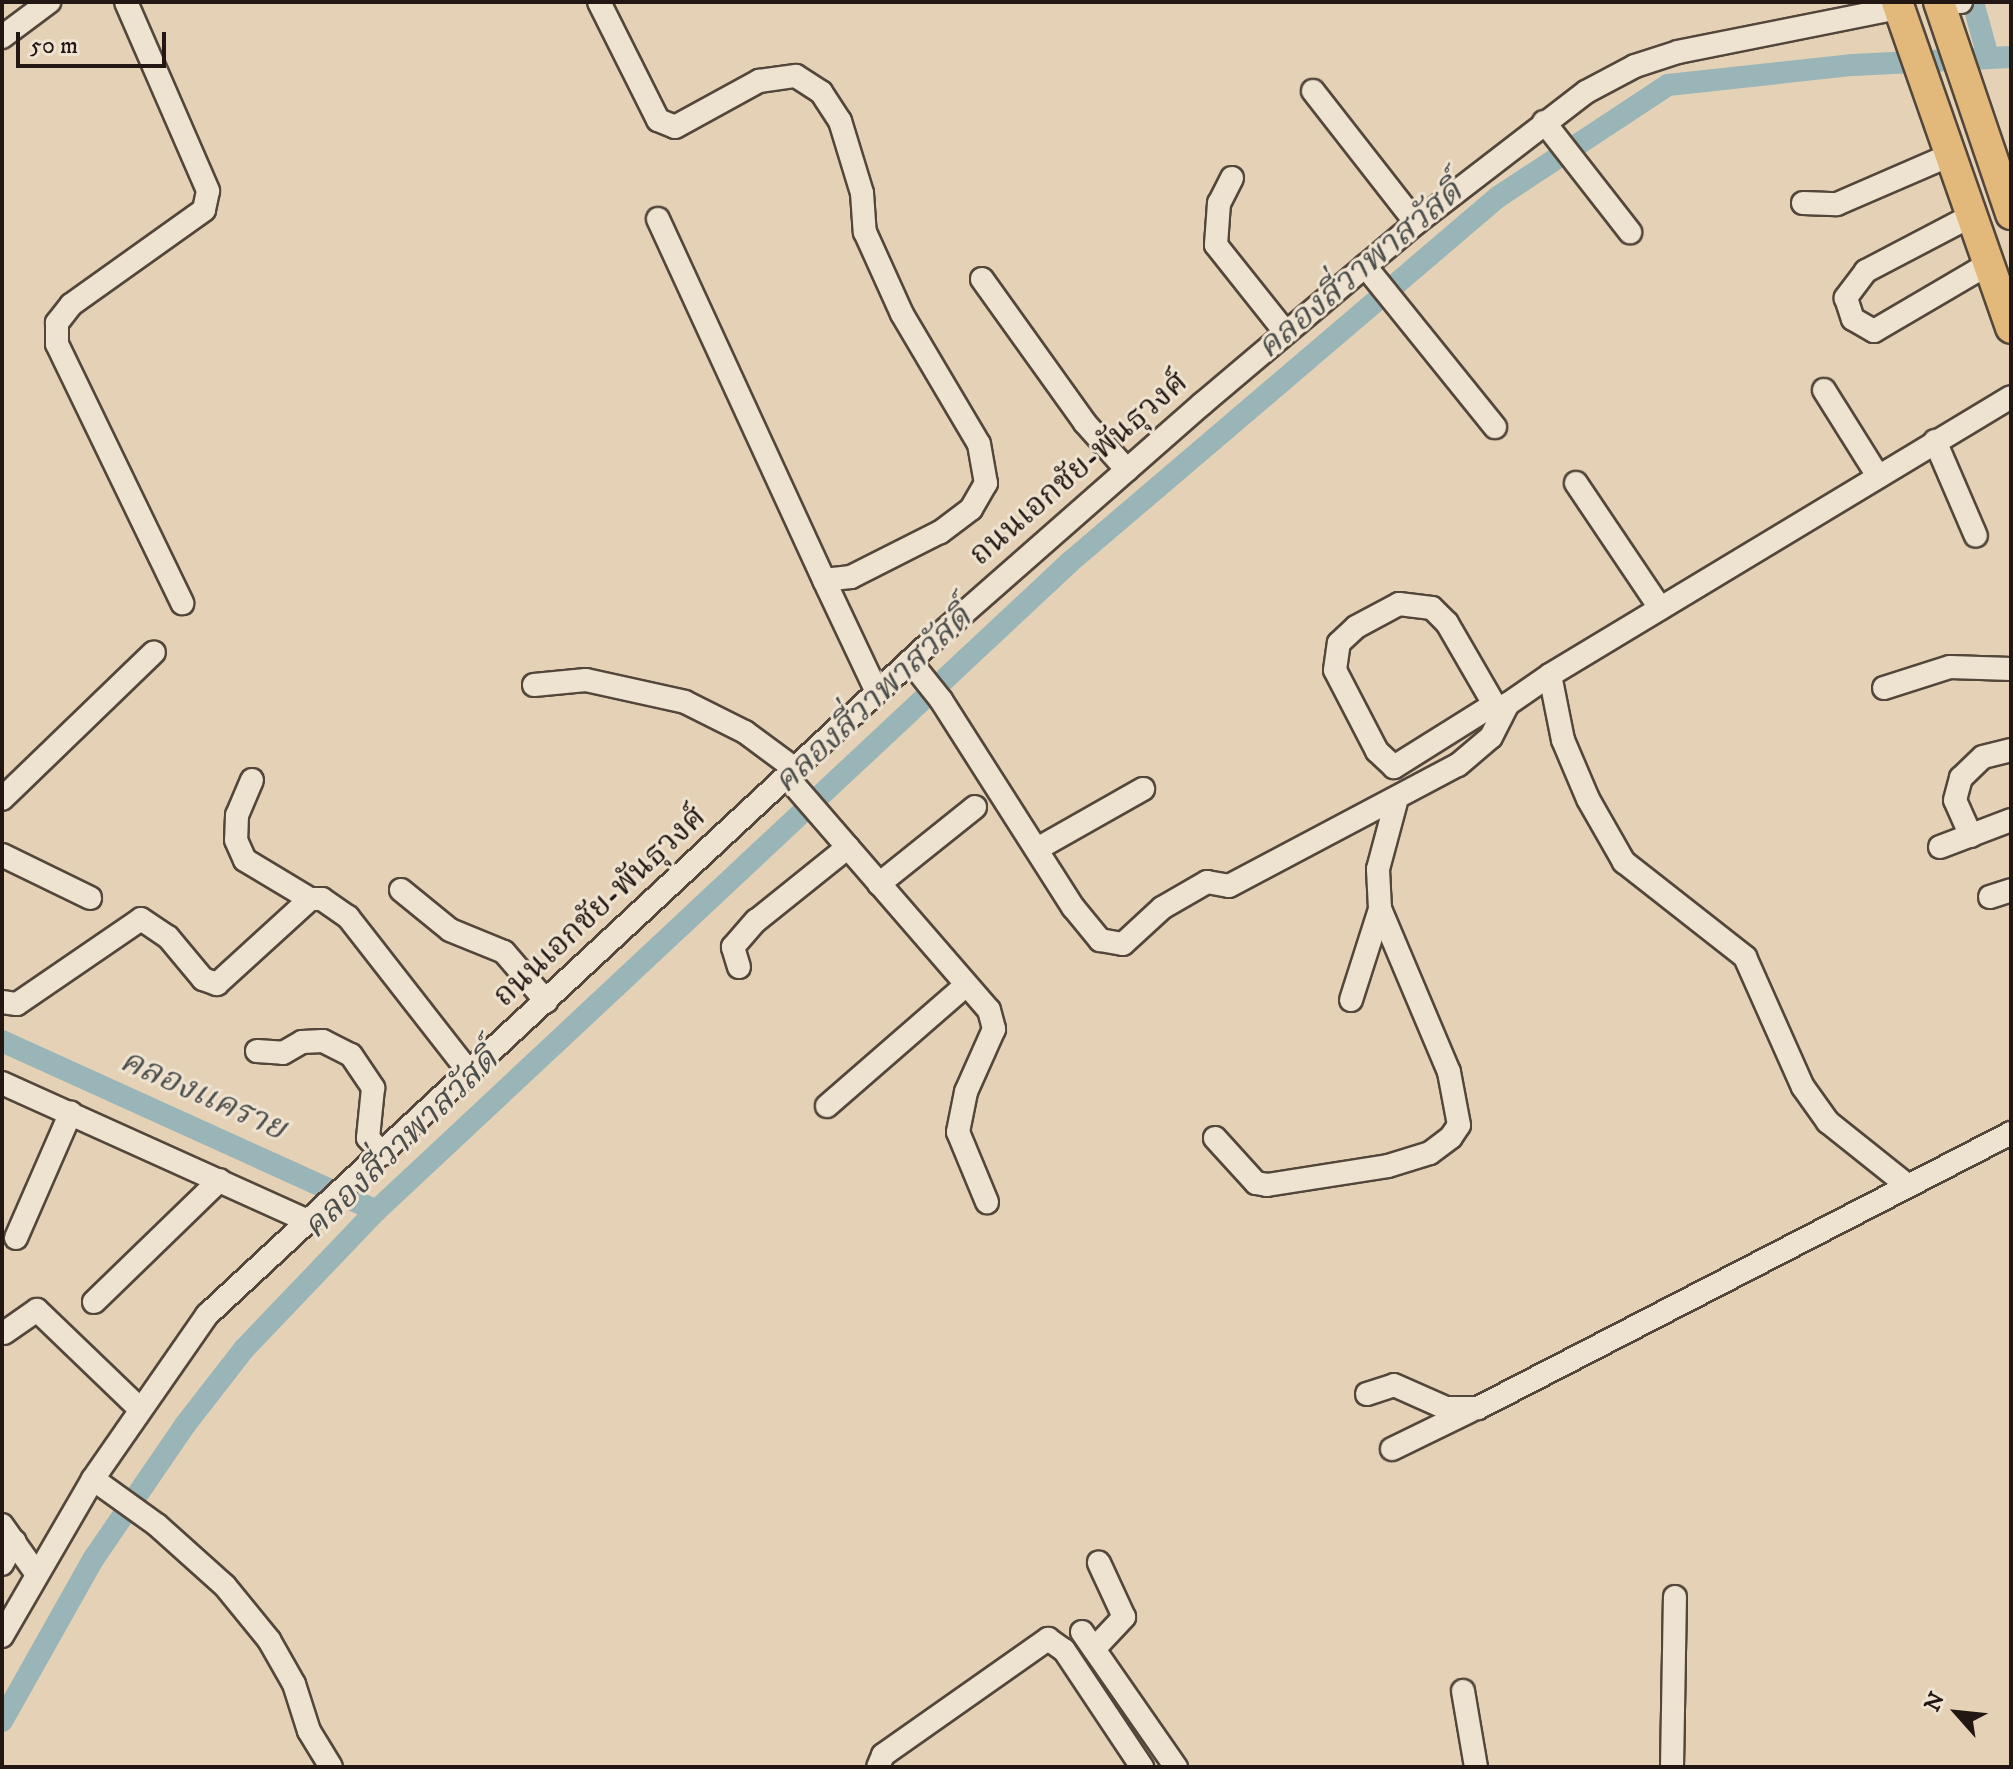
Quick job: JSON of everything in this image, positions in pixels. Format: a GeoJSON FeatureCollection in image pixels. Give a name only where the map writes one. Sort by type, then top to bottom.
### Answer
{"type":"FeatureCollection","features":[{"type":"Feature","properties":{"kind":"main road"},"geometry":{"type":"LineString","coordinates":[[1953,6],[1965,83],[1999,147],[2011,214]]}},
{"type":"Feature","properties":{"kind":"main road"},"geometry":{"type":"LineString","coordinates":[[1901,15],[2011,328]]}},
{"type":"Feature","properties":{"kind":"street"},"geometry":{"type":"LineString","coordinates":[[2,37],[49,2]]}},
{"type":"Feature","properties":{"kind":"street"},"geometry":{"type":"LineString","coordinates":[[126,2],[208,191],[204,210],[71,305],[57,323],[57,344],[182,603]]}},
{"type":"Feature","properties":{"kind":"street"},"geometry":{"type":"LineString","coordinates":[[599,2],[658,120],[675,127],[759,81],[796,76],[821,92],[840,121],[862,193],[865,232],[902,314],[979,444],[986,483],[971,509],[940,532],[851,577],[824,580]]}},
{"type":"Feature","properties":{"kind":"street","name":"ถนนเอกชัย-พันธุวงศ์"},"geometry":{"type":"LineString","coordinates":[[6,1624],[93,1479],[207,1315],[546,1001],[794,779],[877,692],[917,668],[1132,466],[1286,333],[1371,274],[1416,223],[1635,66],[1678,52],[1901,15]]}},
{"type":"Feature","properties":{"kind":"street"},"geometry":{"type":"LineString","coordinates":[[1313,91],[1416,223]]}},
{"type":"Feature","properties":{"kind":"street"},"geometry":{"type":"LineString","coordinates":[[1550,129],[1630,232]]}},
{"type":"Feature","properties":{"kind":"street"},"geometry":{"type":"LineString","coordinates":[[1803,203],[1837,204],[1950,155]]}},
{"type":"Feature","properties":{"kind":"street"},"geometry":{"type":"LineString","coordinates":[[1232,178],[1219,203],[1216,245],[1286,333]]}},
{"type":"Feature","properties":{"kind":"street"},"geometry":{"type":"LineString","coordinates":[[1971,216],[1866,271],[1846,298],[1853,319],[1874,331],[1988,264]]}},
{"type":"Feature","properties":{"kind":"street"},"geometry":{"type":"LineString","coordinates":[[658,219],[877,692]]}},
{"type":"Feature","properties":{"kind":"street"},"geometry":{"type":"LineString","coordinates":[[1371,274],[1495,427]]}},
{"type":"Feature","properties":{"kind":"street"},"geometry":{"type":"LineString","coordinates":[[982,279],[1085,423],[1132,466]]}},
{"type":"Feature","properties":{"kind":"street"},"geometry":{"type":"LineString","coordinates":[[1021,307],[1132,466]]}},
{"type":"Feature","properties":{"kind":"street"},"geometry":{"type":"LineString","coordinates":[[1824,390],[1878,476]]}},
{"type":"Feature","properties":{"kind":"street"},"geometry":{"type":"LineString","coordinates":[[917,668],[1100,940],[1123,944],[1162,908],[1207,882],[1229,886],[1396,802],[1458,765],[1491,737],[1497,711],[1447,623],[1432,608],[1399,604],[1356,627],[1339,643],[1335,670],[1377,751],[1394,767],[1497,711],[1550,675],[2011,397]]}},
{"type":"Feature","properties":{"kind":"street"},"geometry":{"type":"LineString","coordinates":[[1935,441],[1976,536]]}},
{"type":"Feature","properties":{"kind":"street"},"geometry":{"type":"LineString","coordinates":[[1576,483],[1660,608]]}},
{"type":"Feature","properties":{"kind":"street"},"geometry":{"type":"LineString","coordinates":[[2,799],[154,652]]}},
{"type":"Feature","properties":{"kind":"street"},"geometry":{"type":"LineString","coordinates":[[1884,688],[1950,667],[2011,669]]}},
{"type":"Feature","properties":{"kind":"street"},"geometry":{"type":"LineString","coordinates":[[1550,675],[1563,740],[1588,799],[1624,862],[1745,957],[1811,1099],[1828,1122],[1907,1185]]}},
{"type":"Feature","properties":{"kind":"street"},"geometry":{"type":"LineString","coordinates":[[534,685],[586,680],[685,702],[745,732],[794,779],[879,884],[989,1010],[994,1029],[966,1092],[958,1132],[987,1202]]}},
{"type":"Feature","properties":{"kind":"street"},"geometry":{"type":"LineString","coordinates":[[1971,836],[1955,800],[1961,778],[1983,757],[2011,750]]}},
{"type":"Feature","properties":{"kind":"street"},"geometry":{"type":"LineString","coordinates":[[252,780],[237,815],[236,840],[245,860],[310,899],[322,899],[348,917],[470,1073]]}},
{"type":"Feature","properties":{"kind":"street"},"geometry":{"type":"LineString","coordinates":[[1037,849],[1143,789]]}},
{"type":"Feature","properties":{"kind":"street"},"geometry":{"type":"LineString","coordinates":[[1215,1138],[1256,1183],[1267,1185],[1388,1166],[1430,1153],[1451,1137],[1459,1125],[1449,1072],[1380,909],[1378,869],[1396,802]]}},
{"type":"Feature","properties":{"kind":"street"},"geometry":{"type":"LineString","coordinates":[[879,884],[975,807]]}},
{"type":"Feature","properties":{"kind":"street"},"geometry":{"type":"LineString","coordinates":[[1940,847],[2011,820]]}},
{"type":"Feature","properties":{"kind":"street"},"geometry":{"type":"LineString","coordinates":[[739,967],[733,947],[756,921],[848,847]]}},
{"type":"Feature","properties":{"kind":"street"},"geometry":{"type":"LineString","coordinates":[[2,855],[90,898]]}},
{"type":"Feature","properties":{"kind":"street"},"geometry":{"type":"LineString","coordinates":[[401,890],[450,930],[504,952],[546,1001]]}},
{"type":"Feature","properties":{"kind":"street"},"geometry":{"type":"LineString","coordinates":[[2,1002],[17,1004],[141,919],[168,937],[203,979],[217,984],[310,899]]}},
{"type":"Feature","properties":{"kind":"street"},"geometry":{"type":"LineString","coordinates":[[1351,1000],[1380,909]]}},
{"type":"Feature","properties":{"kind":"street"},"geometry":{"type":"LineString","coordinates":[[827,1106],[966,985]]}},
{"type":"Feature","properties":{"kind":"street"},"geometry":{"type":"LineString","coordinates":[[257,1051],[283,1053],[302,1042],[323,1041],[351,1055],[373,1088],[368,1138],[383,1154]]}},
{"type":"Feature","properties":{"kind":"street"},"geometry":{"type":"LineString","coordinates":[[2,1083],[220,1180],[318,1214]]}},
{"type":"Feature","properties":{"kind":"street"},"geometry":{"type":"LineString","coordinates":[[16,1238],[71,1112]]}},
{"type":"Feature","properties":{"kind":"street"},"geometry":{"type":"LineString","coordinates":[[1392,1449],[1478,1408],[2011,1133]]}},
{"type":"Feature","properties":{"kind":"street"},"geometry":{"type":"LineString","coordinates":[[94,1302],[220,1180]]}},
{"type":"Feature","properties":{"kind":"street"},"geometry":{"type":"LineString","coordinates":[[4,1333],[37,1310],[140,1409]]}},
{"type":"Feature","properties":{"kind":"street"},"geometry":{"type":"LineString","coordinates":[[1367,1394],[1394,1385],[1446,1408],[1478,1408]]}},
{"type":"Feature","properties":{"kind":"street"},"geometry":{"type":"LineString","coordinates":[[93,1479],[157,1525],[225,1586],[269,1640],[331,1767]]}},
{"type":"Feature","properties":{"kind":"street"},"geometry":{"type":"LineString","coordinates":[[8,1533],[36,1573]]}},
{"type":"Feature","properties":{"kind":"street"},"geometry":{"type":"LineString","coordinates":[[2,1564],[8,1533]]}},
{"type":"Feature","properties":{"kind":"street"},"geometry":{"type":"LineString","coordinates":[[1099,1563],[1124,1617],[1088,1640],[1176,1767]]}},
{"type":"Feature","properties":{"kind":"street"},"geometry":{"type":"LineString","coordinates":[[1672,1767],[1675,1597]]}},
{"type":"Feature","properties":{"kind":"street"},"geometry":{"type":"LineString","coordinates":[[878,1767],[883,1755],[1048,1639],[1064,1650],[1142,1767]]}},
{"type":"Feature","properties":{"kind":"street"},"geometry":{"type":"LineString","coordinates":[[1463,1691],[1476,1767]]}},
{"type":"Feature","properties":{"kind":"waterway"},"geometry":{"type":"LineString","coordinates":[[1973,2],[1988,57]]}},
{"type":"Feature","properties":{"kind":"waterway","name":"คลองสี่วาพาสวัสดิ์"},"geometry":{"type":"LineString","coordinates":[[2,1721],[94,1558],[185,1425],[244,1349],[376,1211],[1070,562],[1498,197],[1668,85],[1853,65],[2011,57]]}},
{"type":"Feature","properties":{"kind":"waterway","name":"คลองเเคราย"},"geometry":{"type":"LineString","coordinates":[[2,1041],[376,1211]]}}]}
